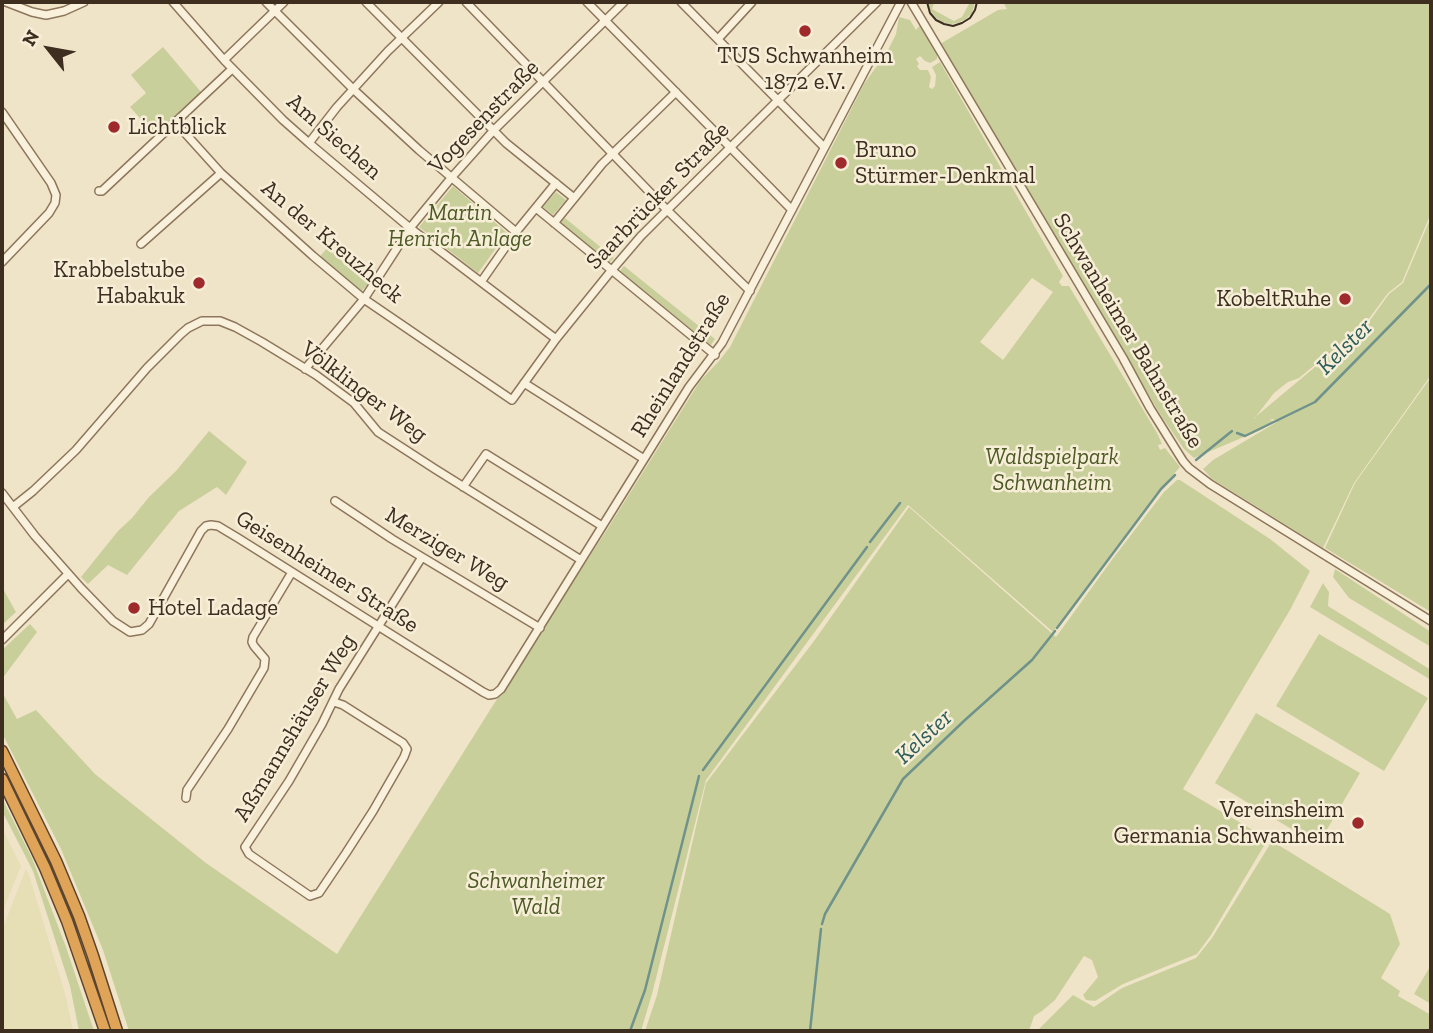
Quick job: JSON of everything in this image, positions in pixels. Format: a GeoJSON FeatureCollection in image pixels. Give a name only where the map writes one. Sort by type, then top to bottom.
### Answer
{"type":"FeatureCollection","features":[{"type":"Feature","properties":{"kind":"highway"},"geometry":{"type":"LineString","coordinates":[[2,751],[56,861],[93,956],[117,1031]]}},
{"type":"Feature","properties":{"kind":"highway"},"geometry":{"type":"LineString","coordinates":[[2,779],[58,900],[105,1031]]}},
{"type":"Feature","properties":{"kind":"street"},"geometry":{"type":"LineString","coordinates":[[6,2],[46,15],[64,11],[83,2]]}},
{"type":"Feature","properties":{"kind":"street","name":"Am Siechen"},"geometry":{"type":"LineString","coordinates":[[173,2],[232,69],[309,144],[410,228],[556,339]]}},
{"type":"Feature","properties":{"kind":"street"},"geometry":{"type":"LineString","coordinates":[[267,2],[353,89],[419,150],[516,232]]}},
{"type":"Feature","properties":{"kind":"street"},"geometry":{"type":"LineString","coordinates":[[224,60],[284,2]]}},
{"type":"Feature","properties":{"kind":"street"},"geometry":{"type":"LineString","coordinates":[[366,2],[493,131],[574,198]]}},
{"type":"Feature","properties":{"kind":"street"},"geometry":{"type":"LineString","coordinates":[[309,144],[353,89],[439,2]]}},
{"type":"Feature","properties":{"kind":"street"},"geometry":{"type":"LineString","coordinates":[[466,2],[667,210],[750,291]]}},
{"type":"Feature","properties":{"kind":"street"},"geometry":{"type":"LineString","coordinates":[[587,2],[792,210]]}},
{"type":"Feature","properties":{"kind":"street","name":"Vogesenstraße"},"geometry":{"type":"LineString","coordinates":[[305,369],[364,299],[410,228],[452,177],[493,131],[624,2]]}},
{"type":"Feature","properties":{"kind":"street"},"geometry":{"type":"LineString","coordinates":[[681,2],[824,147]]}},
{"type":"Feature","properties":{"kind":"street"},"geometry":{"type":"LineString","coordinates":[[718,39],[752,2]]}},
{"type":"Feature","properties":{"kind":"street","name":"Saarbrücker Straße"},"geometry":{"type":"LineString","coordinates":[[512,400],[556,339],[611,271],[667,210],[877,2]]}},
{"type":"Feature","properties":{"kind":"street","name":"Rheinlandstraße"},"geometry":{"type":"LineString","coordinates":[[489,695],[501,689],[690,387],[715,355],[899,2]]}},
{"type":"Feature","properties":{"kind":"street","name":"Schwanheimer Bahnstraße"},"geometry":{"type":"LineString","coordinates":[[911,2],[1183,461],[1210,484],[1431,621]]}},
{"type":"Feature","properties":{"kind":"street"},"geometry":{"type":"LineString","coordinates":[[99,191],[232,69]]}},
{"type":"Feature","properties":{"kind":"street"},"geometry":{"type":"LineString","coordinates":[[554,223],[613,153],[676,92]]}},
{"type":"Feature","properties":{"kind":"street"},"geometry":{"type":"LineString","coordinates":[[2,112],[51,183],[56,195],[49,213],[2,262]]}},
{"type":"Feature","properties":{"kind":"street","name":"An der Kreuzheck"},"geometry":{"type":"LineString","coordinates":[[175,122],[221,173],[364,299],[512,400]]}},
{"type":"Feature","properties":{"kind":"street"},"geometry":{"type":"LineString","coordinates":[[141,244],[221,173]]}},
{"type":"Feature","properties":{"kind":"street"},"geometry":{"type":"LineString","coordinates":[[481,282],[516,232],[556,183]]}},
{"type":"Feature","properties":{"kind":"street"},"geometry":{"type":"LineString","coordinates":[[536,208],[715,355]]}},
{"type":"Feature","properties":{"kind":"street","name":"Völklinger Weg"},"geometry":{"type":"LineString","coordinates":[[13,507],[76,450],[147,368],[181,334],[194,324],[209,320],[220,321],[305,369],[354,403],[378,432],[581,560]]}},
{"type":"Feature","properties":{"kind":"street"},"geometry":{"type":"LineString","coordinates":[[524,383],[644,459]]}},
{"type":"Feature","properties":{"kind":"street"},"geometry":{"type":"LineString","coordinates":[[463,487],[486,454],[602,526]]}},
{"type":"Feature","properties":{"kind":"street","name":"Geisenheimer Straße"},"geometry":{"type":"LineString","coordinates":[[2,494],[68,574],[124,629],[134,632],[146,628],[201,531],[211,524],[489,695]]}},
{"type":"Feature","properties":{"kind":"street","name":"Merziger Weg"},"geometry":{"type":"LineString","coordinates":[[335,501],[392,539],[540,628]]}},
{"type":"Feature","properties":{"kind":"street","name":"Aßmannshäuser Weg"},"geometry":{"type":"LineString","coordinates":[[334,702],[403,743],[407,749],[373,811],[319,893],[307,895],[249,854],[245,847],[289,782],[339,689],[422,557]]}},
{"type":"Feature","properties":{"kind":"street"},"geometry":{"type":"LineString","coordinates":[[186,798],[187,790],[228,729],[264,668],[265,659],[254,646],[253,636],[292,572]]}},
{"type":"Feature","properties":{"kind":"street"},"geometry":{"type":"LineString","coordinates":[[2,640],[68,574]]}},
{"type":"Feature","properties":{"kind":"shaded area"},"geometry":{"type":"Polygon","coordinates":[[[2,828],[21,866],[2,913],[2,828]]]}},
{"type":"Feature","properties":{"kind":"shaded area"},"geometry":{"type":"Polygon","coordinates":[[[26,869],[66,997],[73,1031],[2,1031],[2,930],[26,869]]]}},
{"type":"Feature","properties":{"kind":"green space"},"geometry":{"type":"Polygon","coordinates":[[[928,2],[934,3],[932,9],[954,21],[962,17],[970,2],[975,2],[972,13],[966,19],[950,24],[935,17],[928,2]]]}},
{"type":"Feature","properties":{"kind":"green space"},"geometry":{"type":"Polygon","coordinates":[[[1003,2],[1431,2],[1431,213],[1402,282],[1388,293],[1365,324],[1389,294],[1403,283],[1431,217],[1431,375],[1354,483],[1323,548],[1212,479],[1203,469],[1213,460],[1277,422],[1273,419],[1269,420],[1274,421],[1263,429],[1194,458],[1184,449],[1162,417],[940,44],[998,10],[1007,9],[1003,2]],[[1363,327],[1299,378],[1288,382],[1274,393],[1256,416],[1363,327]]]}},
{"type":"Feature","properties":{"kind":"green space","name":"Schwanheimer Wald"},"geometry":{"type":"Polygon","coordinates":[[[899,17],[910,20],[916,30],[920,25],[937,53],[937,59],[930,63],[920,56],[916,59],[920,70],[928,70],[931,77],[929,87],[932,89],[935,86],[936,75],[932,67],[940,62],[1063,276],[1059,282],[1062,286],[1069,286],[1157,433],[1162,444],[1158,445],[1160,450],[1165,448],[1180,467],[1155,495],[1053,632],[908,505],[706,780],[641,1031],[129,1031],[103,950],[61,849],[2,733],[2,692],[17,719],[36,710],[95,774],[206,863],[337,954],[700,381],[730,347],[864,84],[887,52],[896,34],[899,17]],[[1032,278],[980,342],[1003,360],[1053,292],[1032,278]]]}},
{"type":"Feature","properties":{"kind":"green space"},"geometry":{"type":"Polygon","coordinates":[[[163,47],[201,92],[155,135],[130,107],[146,93],[131,75],[163,47]]]}},
{"type":"Feature","properties":{"kind":"green space","name":"Martin Henrich Anlage"},"geometry":{"type":"Polygon","coordinates":[[[453,186],[507,233],[478,273],[419,227],[453,186]]]}},
{"type":"Feature","properties":{"kind":"green space"},"geometry":{"type":"Polygon","coordinates":[[[556,192],[566,200],[553,215],[543,207],[556,192]]]}},
{"type":"Feature","properties":{"kind":"green space"},"geometry":{"type":"Polygon","coordinates":[[[565,218],[614,258],[609,263],[560,223],[565,218]]]}},
{"type":"Feature","properties":{"kind":"green space"},"geometry":{"type":"Polygon","coordinates":[[[327,248],[368,284],[360,293],[318,259],[327,248]]]}},
{"type":"Feature","properties":{"kind":"green space"},"geometry":{"type":"Polygon","coordinates":[[[624,266],[715,339],[711,345],[620,271],[624,266]]]}},
{"type":"Feature","properties":{"kind":"green space"},"geometry":{"type":"Polygon","coordinates":[[[1431,377],[1431,612],[1325,548],[1355,483],[1431,377]]]}},
{"type":"Feature","properties":{"kind":"green space"},"geometry":{"type":"Polygon","coordinates":[[[209,431],[247,462],[226,495],[217,487],[179,511],[127,575],[108,565],[88,584],[81,577],[118,531],[176,471],[209,431]]]}},
{"type":"Feature","properties":{"kind":"green space"},"geometry":{"type":"Polygon","coordinates":[[[1177,480],[1270,539],[1310,571],[1290,610],[1183,789],[1268,839],[1197,954],[1123,984],[1095,1001],[1086,1000],[1083,995],[1098,977],[1092,960],[1084,956],[1055,1000],[1034,1016],[1029,1031],[645,1031],[657,995],[706,783],[814,641],[909,507],[1056,637],[1164,492],[1177,480]]]}},
{"type":"Feature","properties":{"kind":"green space"},"geometry":{"type":"Polygon","coordinates":[[[1335,569],[1431,632],[1431,647],[1349,598],[1333,577],[1335,569]]]}},
{"type":"Feature","properties":{"kind":"green space"},"geometry":{"type":"Polygon","coordinates":[[[1323,583],[1329,592],[1328,606],[1431,670],[1431,680],[1310,607],[1323,583]]]}},
{"type":"Feature","properties":{"kind":"green space"},"geometry":{"type":"Polygon","coordinates":[[[2,587],[16,612],[2,625],[2,587]]]}},
{"type":"Feature","properties":{"kind":"green space"},"geometry":{"type":"Polygon","coordinates":[[[30,624],[37,632],[2,679],[2,650],[30,624]]]}},
{"type":"Feature","properties":{"kind":"green space"},"geometry":{"type":"Polygon","coordinates":[[[1319,634],[1428,698],[1384,771],[1276,706],[1319,634]]]}},
{"type":"Feature","properties":{"kind":"green space"},"geometry":{"type":"Polygon","coordinates":[[[1256,713],[1360,773],[1318,845],[1215,783],[1256,713]]]}},
{"type":"Feature","properties":{"kind":"green space"},"geometry":{"type":"Polygon","coordinates":[[[2,798],[32,858],[94,1031],[79,1031],[70,986],[33,871],[2,811],[2,798]]]}},
{"type":"Feature","properties":{"kind":"green space"},"geometry":{"type":"Polygon","coordinates":[[[1272,841],[1390,914],[1400,944],[1381,978],[1400,991],[1398,996],[1431,1015],[1431,1031],[1037,1031],[1073,995],[1094,1007],[1122,988],[1196,958],[1212,938],[1272,841]]]}},
{"type":"Feature","properties":{"kind":"green space"},"geometry":{"type":"Polygon","coordinates":[[[1431,965],[1431,1004],[1414,994],[1431,965]]]}},
{"type":"Feature","properties":{"kind":"waterway","name":"Kelster"},"geometry":{"type":"LineString","coordinates":[[1237,433],[1245,436],[1315,402],[1431,284]]}},
{"type":"Feature","properties":{"kind":"waterway","name":"Kelster"},"geometry":{"type":"LineString","coordinates":[[1196,460],[1232,431]]}},
{"type":"Feature","properties":{"kind":"waterway","name":"Kelster"},"geometry":{"type":"LineString","coordinates":[[1057,628],[1161,489],[1175,475]]}},
{"type":"Feature","properties":{"kind":"waterway"},"geometry":{"type":"LineString","coordinates":[[870,542],[900,503]]}},
{"type":"Feature","properties":{"kind":"waterway"},"geometry":{"type":"LineString","coordinates":[[703,770],[867,547]]}},
{"type":"Feature","properties":{"kind":"waterway","name":"Kelster"},"geometry":{"type":"LineString","coordinates":[[822,924],[825,914],[903,779],[1032,660],[1055,631]]}},
{"type":"Feature","properties":{"kind":"waterway"},"geometry":{"type":"LineString","coordinates":[[630,1031],[645,990],[699,776]]}},
{"type":"Feature","properties":{"kind":"waterway","name":"Kelster"},"geometry":{"type":"LineString","coordinates":[[810,1031],[821,929]]}},
{"type":"Feature","properties":{"kind":"tram line"},"geometry":{"type":"LineString","coordinates":[[927,2],[930,13],[936,20],[953,26],[970,18],[977,2]]}},
{"type":"Feature","properties":{"kind":"place","name":"TUS Schwanheim 1872 e.V."},"geometry":{"type":"Point","coordinates":[805,31]}},
{"type":"Feature","properties":{"kind":"place","name":"Lichtblick"},"geometry":{"type":"Point","coordinates":[114,127]}},
{"type":"Feature","properties":{"kind":"place","name":"Bruno Stürmer-Denkmal"},"geometry":{"type":"Point","coordinates":[841,163]}},
{"type":"Feature","properties":{"kind":"place","name":"Krabbelstube Habakuk"},"geometry":{"type":"Point","coordinates":[199,283]}},
{"type":"Feature","properties":{"kind":"place","name":"KobeltRuhe"},"geometry":{"type":"Point","coordinates":[1345,299]}},
{"type":"Feature","properties":{"kind":"place","name":"Hotel Ladage"},"geometry":{"type":"Point","coordinates":[134,608]}},
{"type":"Feature","properties":{"kind":"place","name":"Vereinsheim Germania Schwanheim"},"geometry":{"type":"Point","coordinates":[1358,823]}},
{"type":"Feature","properties":{"kind":"park label","name":"Waldspielpark Schwanheim"},"geometry":{"type":"Point","coordinates":[1052,470]}}]}
